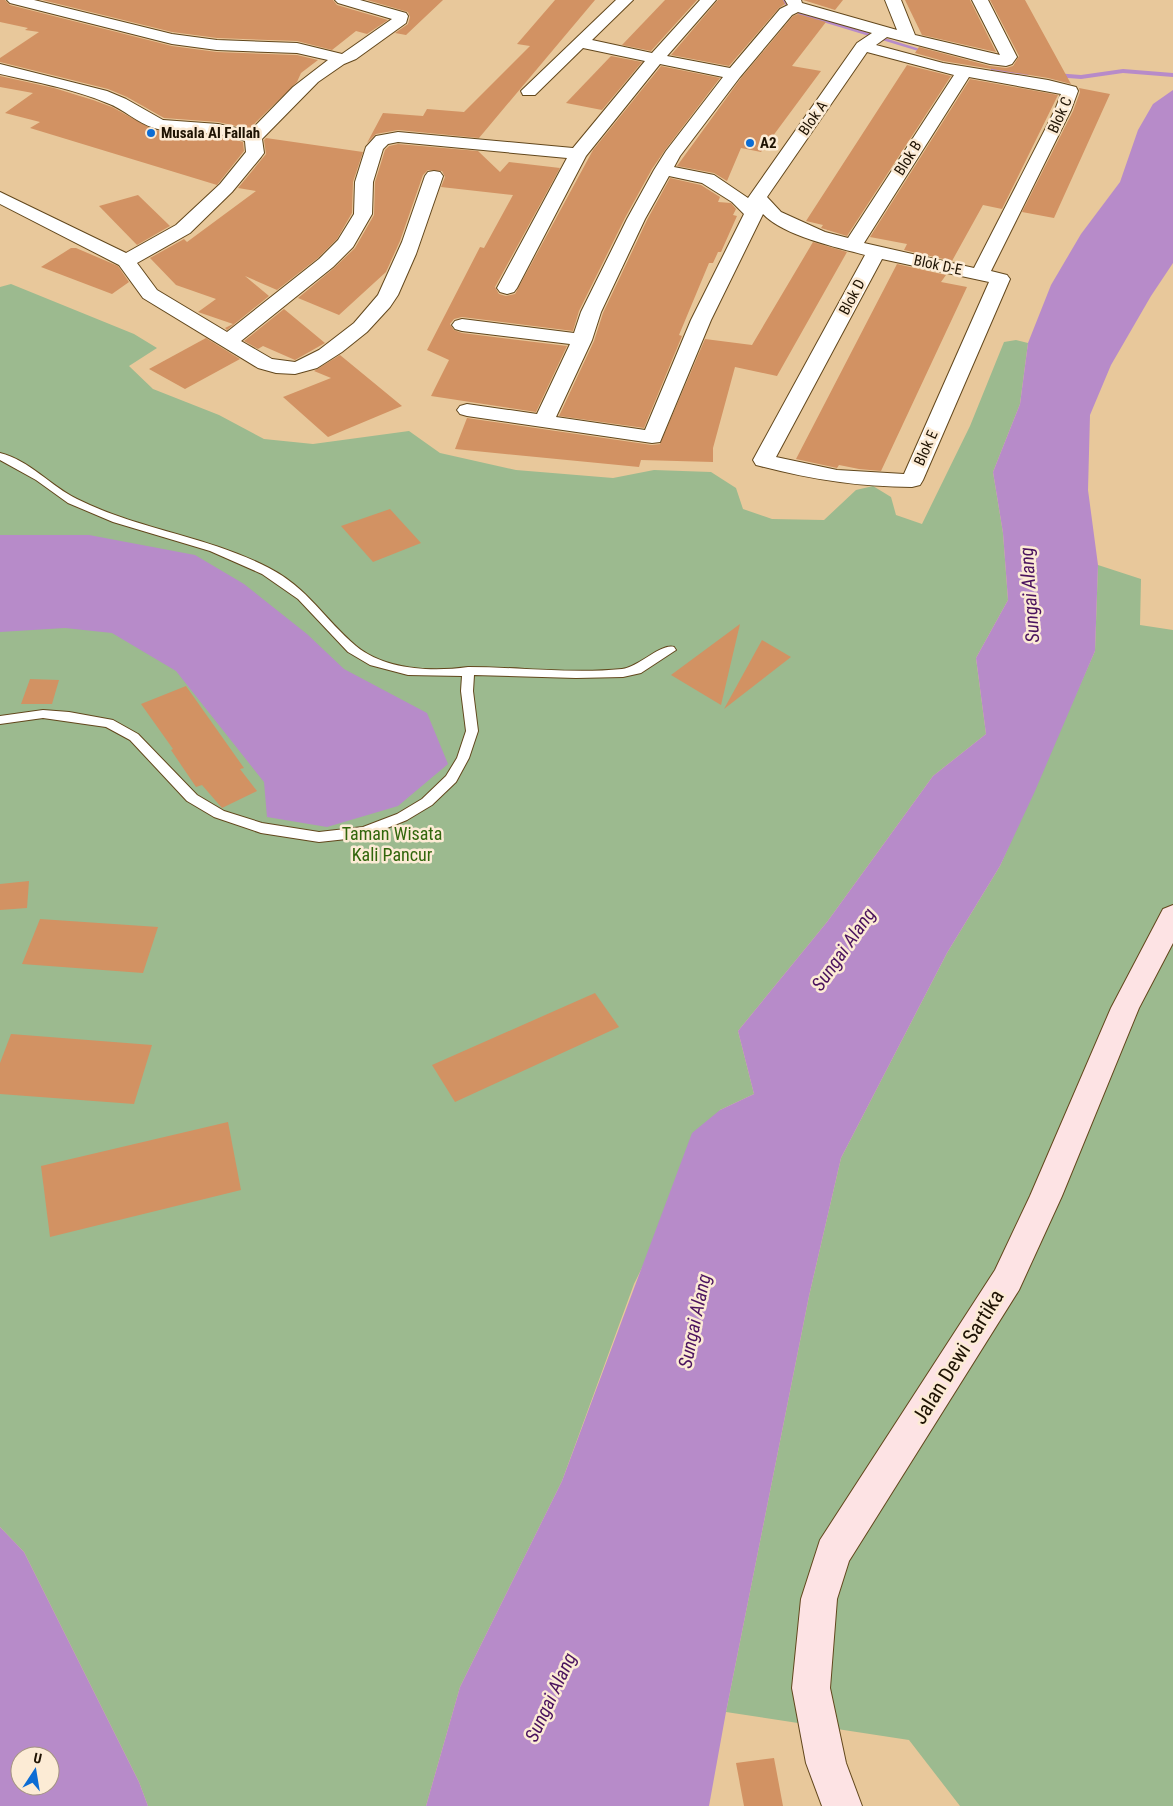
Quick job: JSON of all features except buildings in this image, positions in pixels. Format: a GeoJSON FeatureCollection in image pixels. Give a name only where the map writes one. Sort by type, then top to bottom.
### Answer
{"type":"FeatureCollection","features":[{"type":"Feature","properties":{"kind":"street"},"geometry":{"type":"LineString","coordinates":[[14,0],[172,39],[217,45],[297,48],[345,57]]}},
{"type":"Feature","properties":{"kind":"street"},"geometry":{"type":"LineString","coordinates":[[528,91],[625,0]]}},
{"type":"Feature","properties":{"kind":"street"},"geometry":{"type":"LineString","coordinates":[[507,288],[578,154],[656,58],[708,0]]}},
{"type":"Feature","properties":{"kind":"street"},"geometry":{"type":"LineString","coordinates":[[892,0],[908,37]]}},
{"type":"Feature","properties":{"kind":"street"},"geometry":{"type":"LineString","coordinates":[[544,421],[582,340],[591,312],[636,219],[663,170],[672,155],[734,74],[792,6],[874,38],[908,37],[999,61],[1006,61],[1009,56],[980,0]]}},
{"type":"Feature","properties":{"kind":"street"},"geometry":{"type":"LineString","coordinates":[[253,138],[297,92],[400,20],[400,16],[351,1]]}},
{"type":"Feature","properties":{"kind":"street","name":"Blok C"},"geometry":{"type":"LineString","coordinates":[[874,38],[915,61],[964,72],[1054,86],[1070,91],[1063,110],[980,274]]}},
{"type":"Feature","properties":{"kind":"street","name":"Blok A"},"geometry":{"type":"LineString","coordinates":[[853,245],[818,236],[776,216],[757,198],[874,38]]}},
{"type":"Feature","properties":{"kind":"street"},"geometry":{"type":"LineString","coordinates":[[581,43],[734,74]]}},
{"type":"Feature","properties":{"kind":"street"},"geometry":{"type":"LineString","coordinates":[[0,69],[68,85],[117,100],[157,123],[175,127],[208,127],[242,132],[253,138]]}},
{"type":"Feature","properties":{"kind":"street","name":"Blok B"},"geometry":{"type":"LineString","coordinates":[[853,245],[964,72]]}},
{"type":"Feature","properties":{"kind":"street"},"geometry":{"type":"LineString","coordinates":[[227,342],[326,263],[346,243],[363,214],[364,182],[375,147],[382,140],[398,137],[578,154]]}},
{"type":"Feature","properties":{"kind":"street"},"geometry":{"type":"LineString","coordinates":[[126,261],[184,229],[226,188],[255,153],[253,138]]}},
{"type":"Feature","properties":{"kind":"street"},"geometry":{"type":"LineString","coordinates":[[467,410],[652,437],[701,320],[754,213],[738,198],[708,180],[663,170]]}},
{"type":"Feature","properties":{"kind":"street"},"geometry":{"type":"LineString","coordinates":[[0,197],[126,261],[150,294],[265,364],[281,368],[298,368],[313,364],[364,326],[384,302],[410,250],[434,176]]}},
{"type":"Feature","properties":{"kind":"street"},"geometry":{"type":"LineString","coordinates":[[853,245],[876,252]]}},
{"type":"Feature","properties":{"kind":"street","name":"Blok D-E"},"geometry":{"type":"LineString","coordinates":[[876,252],[1000,278]]}},
{"type":"Feature","properties":{"kind":"street","name":"Blok D"},"geometry":{"type":"LineString","coordinates":[[764,460],[876,252]]}},
{"type":"Feature","properties":{"kind":"street","name":"Blok E"},"geometry":{"type":"LineString","coordinates":[[764,460],[801,471],[846,479],[912,480],[1000,278]]}},
{"type":"Feature","properties":{"kind":"street"},"geometry":{"type":"LineString","coordinates":[[462,325],[582,340]]}},
{"type":"Feature","properties":{"kind":"street","name":"Jalan Dewi Sartika"},"geometry":{"type":"LineString","coordinates":[[842,1806],[826,1763],[811,1688],[819,1599],[833,1553],[1007,1280],[1046,1196],[1125,1008],[1173,916]]}},
{"type":"Feature","properties":{"kind":"lane"},"geometry":{"type":"LineString","coordinates":[[0,456],[40,478],[72,501],[117,520],[214,548],[266,571],[302,596],[352,649],[374,662],[408,671],[453,673],[468,671],[576,674],[622,673],[637,670],[670,650]]}},
{"type":"Feature","properties":{"kind":"lane"},"geometry":{"type":"LineString","coordinates":[[0,720],[43,714],[69,716],[109,723],[134,737],[192,798],[219,814],[261,828],[319,837],[365,832],[402,817],[427,802],[451,778],[463,758],[472,731],[467,691],[468,671]]}},
{"type":"Feature","properties":{"kind":"green space","name":"Taman Wisata Kali Pancur"},"geometry":{"type":"Polygon","coordinates":[[[11,284],[134,334],[157,348],[129,366],[153,389],[219,415],[264,439],[313,444],[409,431],[440,453],[516,470],[613,478],[654,470],[711,472],[736,488],[743,509],[772,519],[824,520],[856,490],[873,486],[891,497],[896,515],[922,524],[970,426],[1004,342],[1016,340],[1028,343],[1020,404],[993,472],[1003,533],[1008,600],[976,658],[986,734],[933,776],[827,922],[738,1031],[754,1094],[720,1110],[634,1284],[562,1481],[460,1687],[426,1806],[148,1806],[139,1782],[24,1552],[0,1527],[0,287],[11,284]]]}},
{"type":"Feature","properties":{"kind":"green space"},"geometry":{"type":"Polygon","coordinates":[[[1098,565],[1141,579],[1140,625],[1173,630],[1173,1806],[960,1806],[909,1740],[726,1712],[809,1296],[841,1158],[947,953],[1000,866],[1095,651],[1098,565]]]}},
{"type":"Feature","properties":{"kind":"water","name":"Sungai Alang"},"geometry":{"type":"Polygon","coordinates":[[[1173,90],[1173,263],[1151,296],[1111,365],[1090,415],[1088,490],[1098,565],[1095,651],[1035,791],[1000,866],[947,953],[841,1158],[809,1296],[709,1806],[426,1806],[460,1687],[562,1481],[692,1133],[720,1110],[754,1094],[738,1031],[827,922],[933,776],[986,734],[976,658],[1008,600],[1003,533],[993,472],[1020,404],[1028,343],[1051,285],[1081,234],[1120,182],[1138,130],[1153,104],[1173,90]]]}},
{"type":"Feature","properties":{"kind":"water"},"geometry":{"type":"Polygon","coordinates":[[[0,535],[89,535],[195,555],[244,584],[307,634],[344,669],[427,713],[448,764],[398,806],[327,827],[267,817],[264,782],[176,671],[112,633],[65,628],[0,632],[0,535]]]}},
{"type":"Feature","properties":{"kind":"water"},"geometry":{"type":"Polygon","coordinates":[[[0,1527],[24,1552],[139,1782],[148,1806],[0,1806],[0,1527]]]}},
{"type":"Feature","properties":{"kind":"waterway"},"geometry":{"type":"LineString","coordinates":[[782,0],[802,14],[930,53]]}},
{"type":"Feature","properties":{"kind":"waterway"},"geometry":{"type":"LineString","coordinates":[[993,69],[1028,73]]}},
{"type":"Feature","properties":{"kind":"waterway"},"geometry":{"type":"LineString","coordinates":[[1055,75],[1081,77],[1123,71],[1173,75]]}},
{"type":"Feature","properties":{"kind":"place","name":"Musala Al Fallah"},"geometry":{"type":"Point","coordinates":[151,133]}},
{"type":"Feature","properties":{"kind":"place","name":"A2"},"geometry":{"type":"Point","coordinates":[750,143]}}]}
